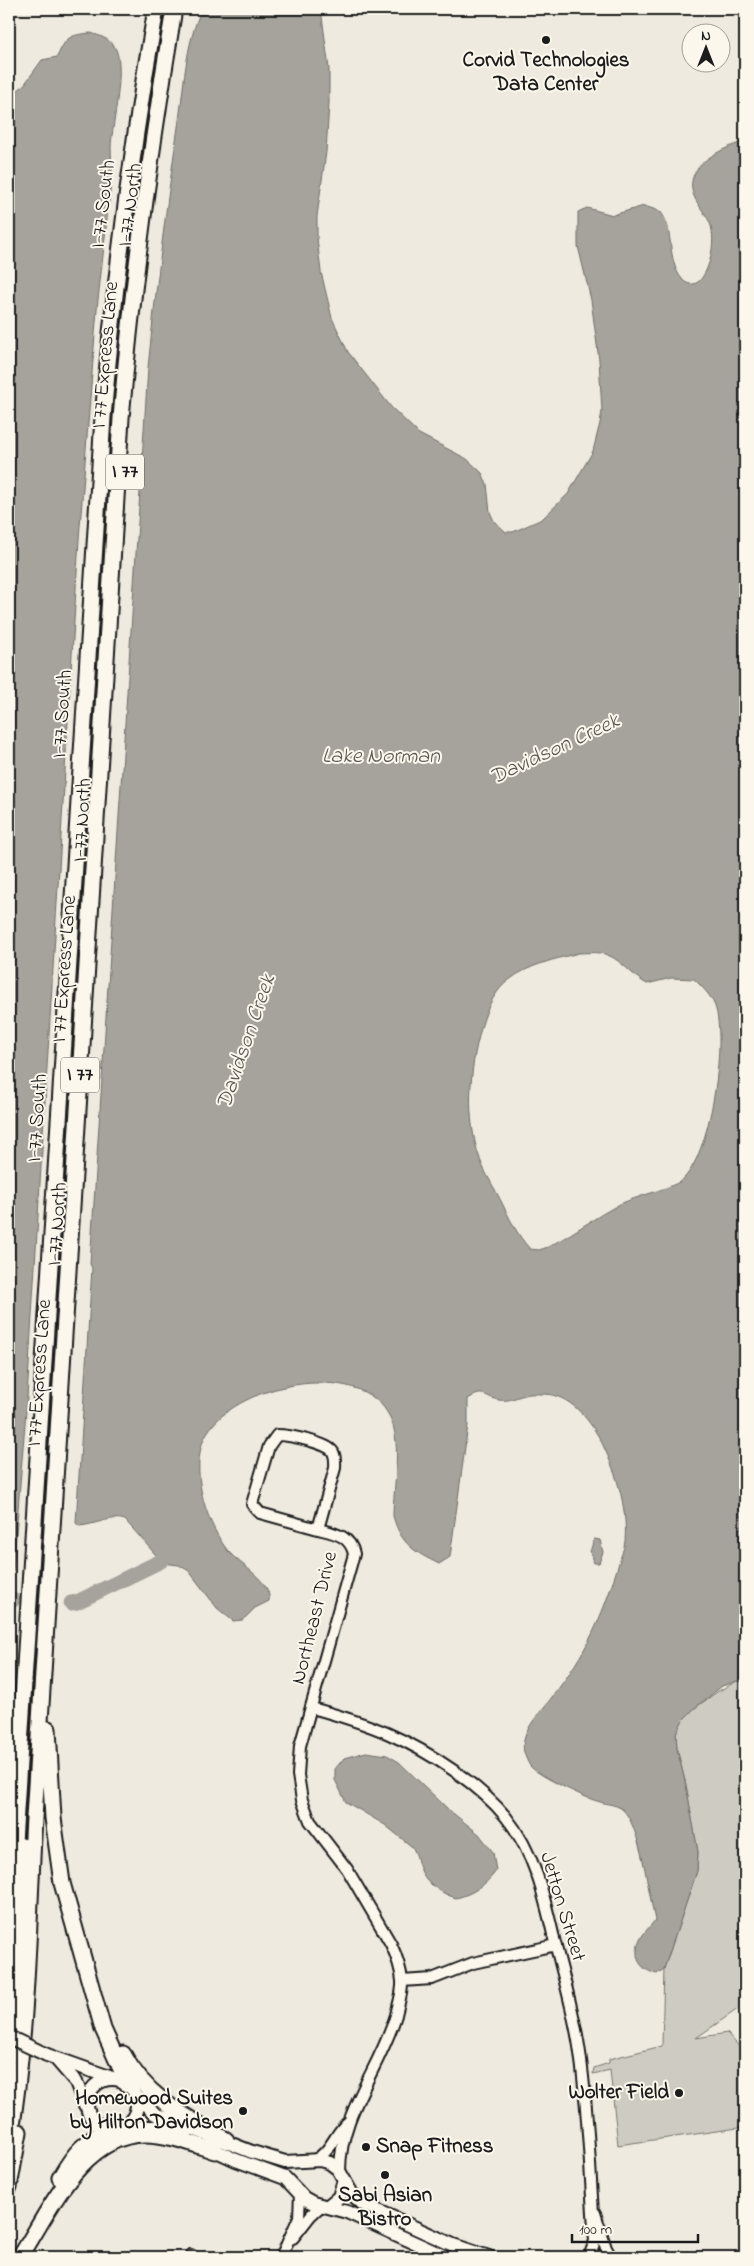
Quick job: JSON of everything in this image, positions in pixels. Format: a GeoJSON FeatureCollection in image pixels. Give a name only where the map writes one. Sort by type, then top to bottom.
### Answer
{"type":"FeatureCollection","features":[{"type":"Feature","properties":{"kind":"highway","name":"I-77 South"},"geometry":{"type":"LineString","coordinates":[[9,1933],[103,417],[115,293],[130,170],[156,9]]}},
{"type":"Feature","properties":{"kind":"highway","name":"I 77 Express Lane"},"geometry":{"type":"LineString","coordinates":[[9,2054],[110,426],[123,294],[138,172],[164,9]]}},
{"type":"Feature","properties":{"kind":"highway","name":"I 77 Express Lane"},"geometry":{"type":"LineString","coordinates":[[9,2144],[25,2001],[37,1768],[121,418],[132,304],[148,173],[174,9]]}},
{"type":"Feature","properties":{"kind":"highway","name":"I-77 North"},"geometry":{"type":"LineString","coordinates":[[48,1728],[129,419],[140,305],[156,174],[183,9]]}},
{"type":"Feature","properties":{"kind":"highway"},"geometry":{"type":"LineString","coordinates":[[9,1757],[27,1635]]}},
{"type":"Feature","properties":{"kind":"highway"},"geometry":{"type":"LineString","coordinates":[[48,1728],[53,1818],[59,1867],[103,2029],[127,2086]]}},
{"type":"Feature","properties":{"kind":"highway","name":"I 77"},"geometry":{"type":"LineString","coordinates":[[9,2187],[20,2123],[30,2032],[48,1728]]}},
{"type":"Feature","properties":{"kind":"highway"},"geometry":{"type":"LineString","coordinates":[[82,1948],[116,2038],[133,2072],[148,2090],[220,2145]]}},
{"type":"Feature","properties":{"kind":"highway"},"geometry":{"type":"LineString","coordinates":[[31,2240],[58,2182],[71,2160],[87,2142],[117,2129]]}},
{"type":"Feature","properties":{"kind":"highway"},"geometry":{"type":"LineString","coordinates":[[20,2257],[76,2170],[91,2156],[109,2144],[127,2137],[145,2134],[220,2145]]}},
{"type":"Feature","properties":{"kind":"main road"},"geometry":{"type":"LineString","coordinates":[[9,2037],[52,2057],[77,2064],[127,2086],[156,2114],[285,2178],[308,2201],[347,2212],[446,2257]]}},
{"type":"Feature","properties":{"kind":"main road"},"geometry":{"type":"LineString","coordinates":[[52,2057],[76,2082],[86,2109],[95,2124],[117,2129],[149,2126],[170,2129],[220,2145],[279,2160],[330,2163],[342,2177],[352,2194],[363,2204],[432,2236],[489,2257]]}},
{"type":"Feature","properties":{"kind":"main road"},"geometry":{"type":"LineString","coordinates":[[86,2109],[89,2093],[96,2084],[106,2080],[127,2086]]}},
{"type":"Feature","properties":{"kind":"main road"},"geometry":{"type":"LineString","coordinates":[[117,2129],[131,2121],[136,2110],[127,2086]]}},
{"type":"Feature","properties":{"kind":"main road"},"geometry":{"type":"LineString","coordinates":[[298,2191],[296,2173],[310,2161]]}},
{"type":"Feature","properties":{"kind":"main road"},"geometry":{"type":"LineString","coordinates":[[325,2206],[339,2197],[342,2177]]}},
{"type":"Feature","properties":{"kind":"street","name":"Northeast Drive"},"geometry":{"type":"LineString","coordinates":[[318,1529],[335,1468],[336,1459],[333,1452],[321,1444],[285,1435],[277,1435],[269,1446],[252,1504],[260,1513],[346,1537],[352,1544],[354,1554],[300,1746],[298,1775],[302,1800],[310,1821],[347,1869],[391,1944],[396,1955],[402,1981]]}},
{"type":"Feature","properties":{"kind":"street","name":"Jetton Street"},"geometry":{"type":"LineString","coordinates":[[312,1708],[360,1722],[412,1744],[469,1782],[491,1800],[515,1830],[534,1868],[556,1946],[580,2052],[595,2241],[590,2257]]}},
{"type":"Feature","properties":{"kind":"street"},"geometry":{"type":"LineString","coordinates":[[342,2177],[340,2151],[347,2122],[391,2029],[402,1981],[432,1979],[473,1963],[556,1946]]}},
{"type":"Feature","properties":{"kind":"street"},"geometry":{"type":"LineString","coordinates":[[310,2161],[330,2148],[338,2132],[347,2122]]}},
{"type":"Feature","properties":{"kind":"street"},"geometry":{"type":"LineString","coordinates":[[281,2257],[299,2217],[298,2191]]}},
{"type":"Feature","properties":{"kind":"street"},"geometry":{"type":"LineString","coordinates":[[289,2242],[311,2215],[325,2206]]}},
{"type":"Feature","properties":{"kind":"street","name":"Jetton Street"},"geometry":{"type":"LineString","coordinates":[[593,2207],[611,2257]]}},
{"type":"Feature","properties":{"kind":"shaded area"},"geometry":{"type":"Polygon","coordinates":[[[737,1681],[745,1682],[745,2004],[696,2038],[727,2033],[745,2053],[745,2127],[618,2145],[610,2070],[593,2074],[594,2068],[609,2063],[609,2059],[662,2046],[664,1969],[697,1871],[698,1852],[686,1785],[677,1749],[676,1733],[682,1720],[695,1708],[717,1692],[737,1681]]]}},
{"type":"Feature","properties":{"kind":"water","name":"Lake Norman"},"geometry":{"type":"Polygon","coordinates":[[[202,9],[321,9],[329,69],[329,103],[326,152],[317,216],[317,238],[321,272],[332,318],[348,352],[391,407],[419,434],[467,459],[482,473],[487,484],[490,512],[494,521],[506,532],[513,532],[542,519],[568,494],[593,451],[600,423],[602,411],[599,360],[591,300],[578,246],[578,212],[587,208],[613,215],[644,206],[660,211],[668,227],[677,271],[685,282],[689,284],[696,283],[703,277],[709,262],[712,235],[709,221],[692,190],[693,177],[708,158],[745,141],[745,1682],[737,1681],[722,1686],[683,1720],[676,1733],[677,1749],[686,1785],[698,1852],[697,1871],[664,1969],[657,1974],[642,1966],[637,1957],[640,1940],[655,1920],[639,1844],[628,1817],[619,1807],[582,1796],[534,1770],[530,1766],[524,1752],[523,1744],[532,1722],[564,1681],[592,1635],[612,1585],[625,1541],[622,1501],[611,1463],[595,1431],[577,1409],[561,1398],[543,1394],[530,1394],[502,1400],[478,1394],[468,1399],[468,1425],[450,1557],[439,1564],[423,1556],[410,1546],[396,1526],[393,1516],[396,1462],[395,1435],[387,1412],[370,1395],[346,1386],[318,1383],[288,1386],[259,1394],[234,1407],[214,1424],[202,1444],[199,1457],[199,1471],[203,1500],[220,1540],[234,1557],[261,1580],[269,1594],[269,1601],[255,1608],[243,1620],[233,1621],[217,1608],[189,1571],[179,1565],[163,1563],[125,1520],[109,1519],[79,1526],[76,1523],[92,1268],[90,1264],[148,368],[154,307],[186,66],[196,23],[202,9]],[[579,953],[533,966],[509,980],[497,992],[486,1013],[475,1052],[470,1102],[477,1151],[510,1220],[530,1249],[539,1250],[548,1247],[620,1204],[681,1181],[692,1168],[701,1148],[714,1098],[719,1045],[718,1023],[715,1006],[703,988],[694,979],[671,978],[647,984],[607,955],[579,953]]]}},
{"type":"Feature","properties":{"kind":"water"},"geometry":{"type":"Polygon","coordinates":[[[91,33],[101,36],[114,46],[118,55],[119,80],[111,147],[112,174],[97,309],[79,539],[27,1398],[13,1571],[9,1582],[9,98],[24,85],[42,60],[57,57],[69,38],[91,33]]]}},
{"type":"Feature","properties":{"kind":"water"},"geometry":{"type":"Polygon","coordinates":[[[594,1539],[600,1540],[603,1552],[599,1563],[593,1563],[590,1552],[594,1539]]]}},
{"type":"Feature","properties":{"kind":"water"},"geometry":{"type":"Polygon","coordinates":[[[366,1752],[387,1755],[399,1762],[449,1810],[479,1834],[493,1852],[496,1871],[488,1881],[479,1888],[456,1898],[445,1894],[430,1883],[422,1873],[415,1851],[411,1846],[385,1825],[346,1802],[335,1780],[335,1769],[344,1758],[366,1752]]]}},
{"type":"Feature","properties":{"kind":"waterway","name":"Davidson Creek"},"geometry":{"type":"LineString","coordinates":[[71,1603],[77,1602],[161,1561],[174,1547]]}},
{"type":"Feature","properties":{"kind":"place","name":"Corvid Technologies Data Center"},"geometry":{"type":"Point","coordinates":[546,40]}},
{"type":"Feature","properties":{"kind":"place","name":"Wolter Field"},"geometry":{"type":"Point","coordinates":[679,2093]}},
{"type":"Feature","properties":{"kind":"place","name":"Homewood Suites by Hilton Davidson"},"geometry":{"type":"Point","coordinates":[243,2111]}},
{"type":"Feature","properties":{"kind":"place","name":"Snap Fitness"},"geometry":{"type":"Point","coordinates":[366,2147]}},
{"type":"Feature","properties":{"kind":"place","name":"Sabi Asian Bistro"},"geometry":{"type":"Point","coordinates":[385,2175]}}]}
